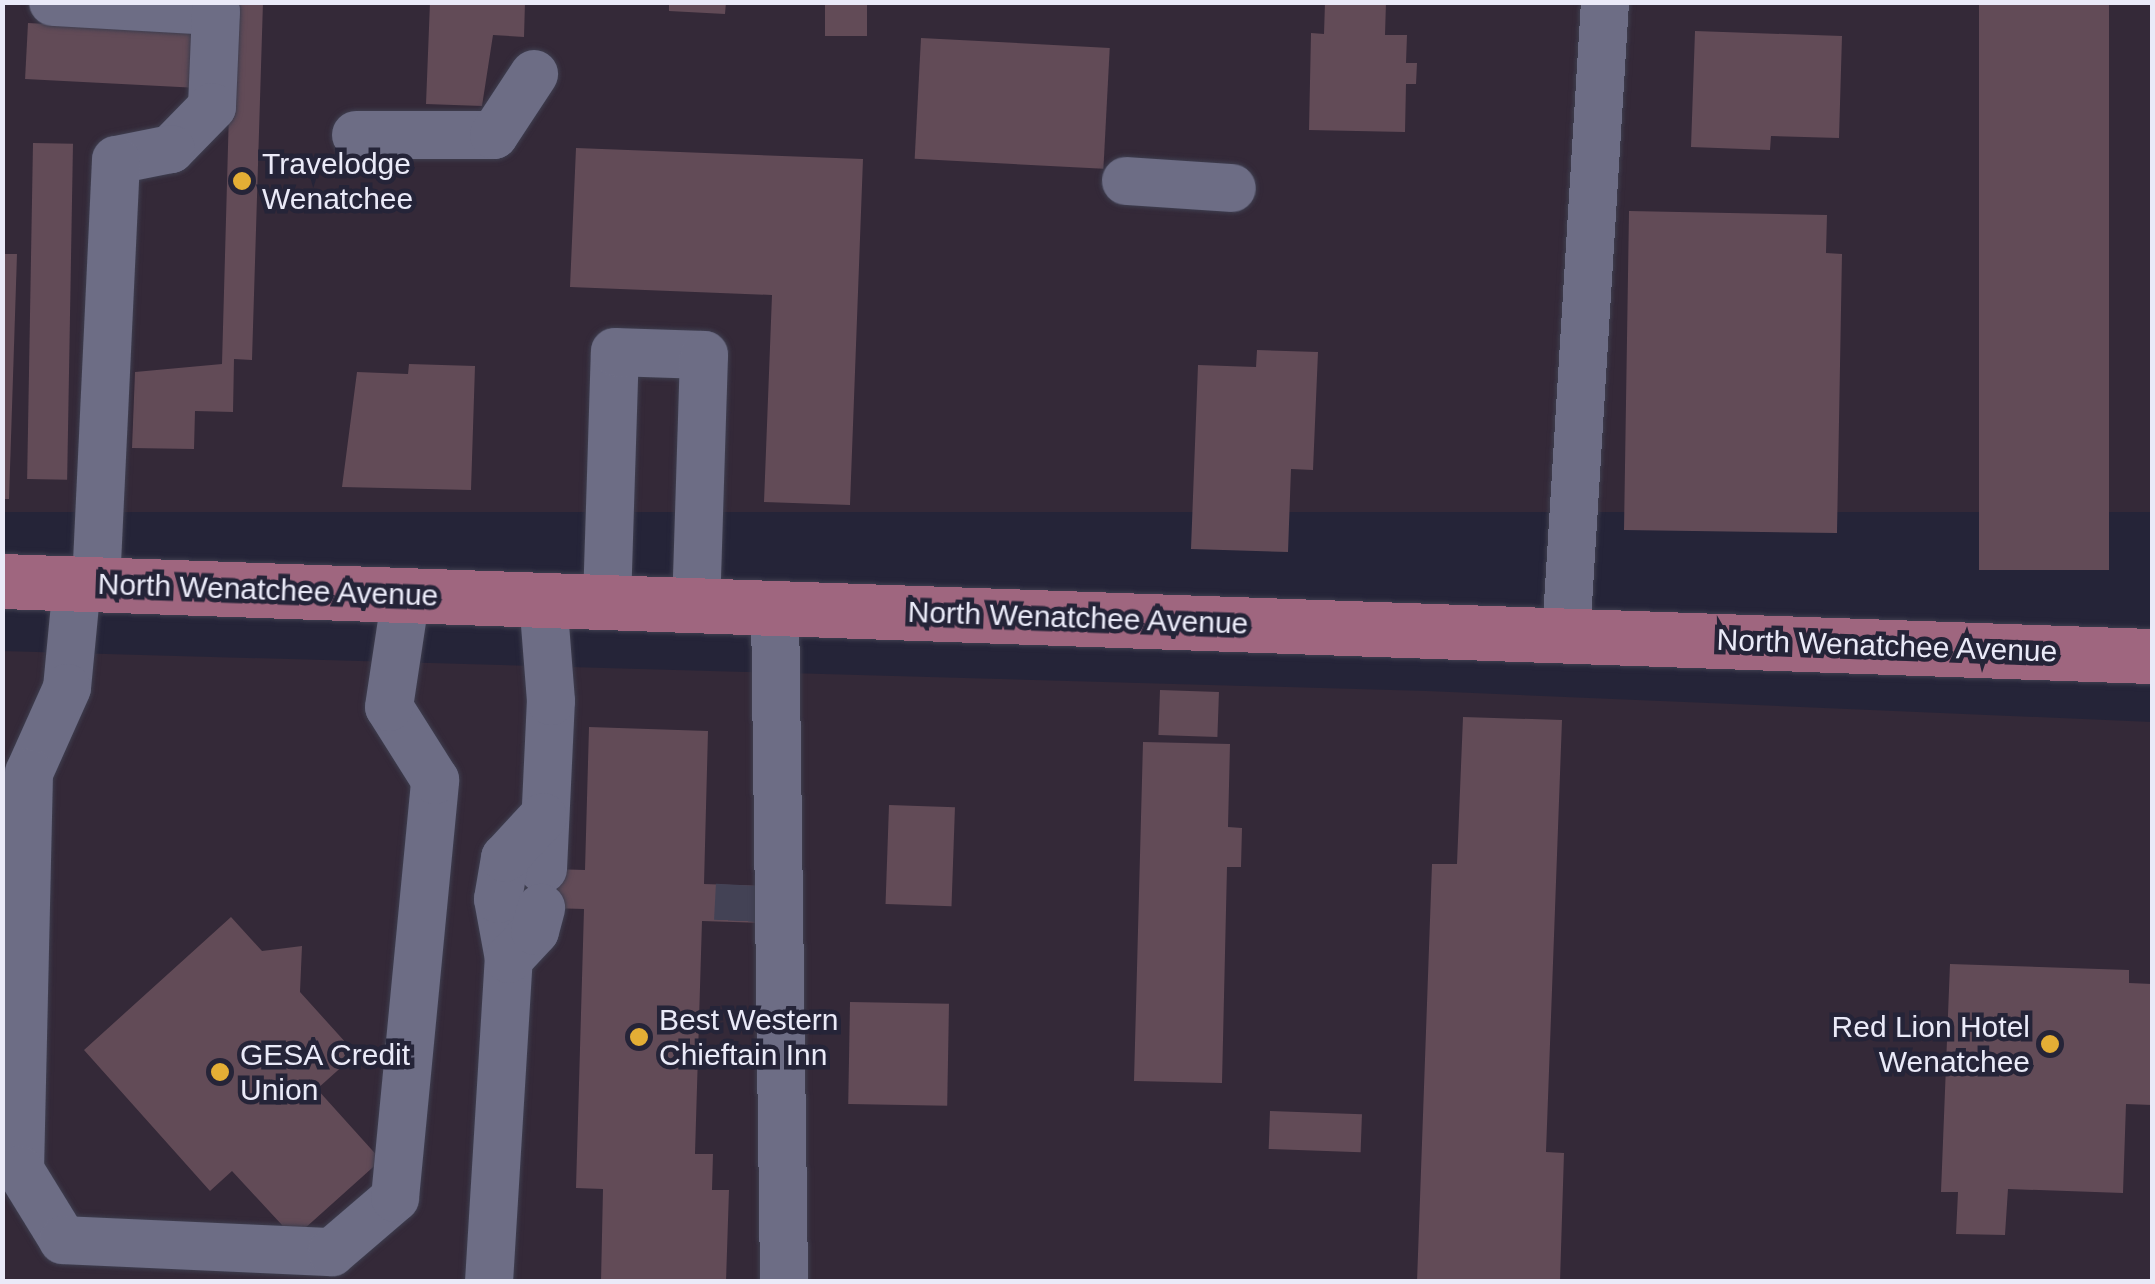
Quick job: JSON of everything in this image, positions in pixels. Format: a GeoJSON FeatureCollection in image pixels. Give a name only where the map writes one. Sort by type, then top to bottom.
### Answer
{"type":"FeatureCollection","features":[{"type":"Feature","properties":{"kind":"main road","name":"North Wenatchee Avenue"},"geometry":{"type":"LineString","coordinates":[[2,581],[2152,656]]}},
{"type":"Feature","properties":{"kind":"lane"},"geometry":{"type":"LineString","coordinates":[[53,2],[216,11],[212,107],[171,150],[116,160],[86,584],[67,688],[29,773],[20,1170],[63,1240],[332,1252],[395,1198],[435,780],[389,707],[406,595]]}},
{"type":"Feature","properties":{"kind":"lane"},"geometry":{"type":"LineString","coordinates":[[1566,636],[1605,2]]}},
{"type":"Feature","properties":{"kind":"lane"},"geometry":{"type":"LineString","coordinates":[[356,136],[494,135],[534,74]]}},
{"type":"Feature","properties":{"kind":"lane"},"geometry":{"type":"LineString","coordinates":[[1126,181],[1232,188]]}},
{"type":"Feature","properties":{"kind":"lane"},"geometry":{"type":"LineString","coordinates":[[607,602],[614,352],[632,352],[704,355],[696,605]]}},
{"type":"Feature","properties":{"kind":"lane"},"geometry":{"type":"LineString","coordinates":[[509,959],[535,931],[542,888],[551,701],[544,600]]}},
{"type":"Feature","properties":{"kind":"lane"},"geometry":{"type":"LineString","coordinates":[[775,608],[774,968],[784,1282]]}},
{"type":"Feature","properties":{"kind":"lane"},"geometry":{"type":"LineString","coordinates":[[774,807],[739,903],[774,968]]}},
{"type":"Feature","properties":{"kind":"lane"},"geometry":{"type":"LineString","coordinates":[[489,1282],[509,959],[498,899],[505,858],[543,817]]}},
{"type":"Feature","properties":{"kind":"shaded area"},"geometry":{"type":"Polygon","coordinates":[[[3,3],[2152,3],[2152,512],[3,512],[3,3]]]}},
{"type":"Feature","properties":{"kind":"shaded area"},"geometry":{"type":"Polygon","coordinates":[[[2,651],[1427,691],[2152,722],[2152,1281],[3,1281],[2,651]]]}},
{"type":"Feature","properties":{"kind":"building","name":"Travelodge Wenatchee"},"geometry":{"type":"Polygon","coordinates":[[[232,2],[263,2],[252,360],[234,359],[233,412],[195,411],[194,449],[132,448],[135,372],[222,364],[232,2]]]}},
{"type":"Feature","properties":{"kind":"building"},"geometry":{"type":"Polygon","coordinates":[[[430,2],[525,2],[524,37],[493,35],[482,106],[426,104],[430,2]]]}},
{"type":"Feature","properties":{"kind":"building"},"geometry":{"type":"Polygon","coordinates":[[[669,2],[726,2],[725,14],[669,11],[669,2]]]}},
{"type":"Feature","properties":{"kind":"building"},"geometry":{"type":"Polygon","coordinates":[[[825,2],[867,2],[867,36],[825,36],[825,2]]]}},
{"type":"Feature","properties":{"kind":"building"},"geometry":{"type":"Polygon","coordinates":[[[1325,2],[1386,2],[1385,35],[1407,35],[1406,63],[1417,63],[1416,84],[1406,84],[1405,132],[1309,130],[1311,33],[1324,34],[1325,2]]]}},
{"type":"Feature","properties":{"kind":"building"},"geometry":{"type":"Polygon","coordinates":[[[1979,2],[2109,2],[2109,570],[1979,570],[1979,2]]]}},
{"type":"Feature","properties":{"kind":"building"},"geometry":{"type":"Polygon","coordinates":[[[28,23],[197,32],[194,88],[25,79],[28,23]]]}},
{"type":"Feature","properties":{"kind":"building"},"geometry":{"type":"Polygon","coordinates":[[[1695,31],[1842,36],[1839,138],[1771,136],[1770,150],[1691,147],[1695,31]]]}},
{"type":"Feature","properties":{"kind":"building"},"geometry":{"type":"Polygon","coordinates":[[[921,38],[1110,48],[1103,169],[915,159],[921,38]]]}},
{"type":"Feature","properties":{"kind":"building"},"geometry":{"type":"Polygon","coordinates":[[[33,143],[73,144],[67,480],[27,479],[33,143]]]}},
{"type":"Feature","properties":{"kind":"building"},"geometry":{"type":"Polygon","coordinates":[[[576,148],[863,159],[850,505],[764,502],[772,295],[570,287],[576,148]]]}},
{"type":"Feature","properties":{"kind":"building"},"geometry":{"type":"Polygon","coordinates":[[[1629,211],[1827,215],[1826,253],[1842,254],[1837,533],[1624,530],[1629,211]]]}},
{"type":"Feature","properties":{"kind":"building"},"geometry":{"type":"Polygon","coordinates":[[[2,254],[17,254],[9,499],[2,499],[2,254]]]}},
{"type":"Feature","properties":{"kind":"building"},"geometry":{"type":"Polygon","coordinates":[[[1257,350],[1318,352],[1313,470],[1291,469],[1288,552],[1191,549],[1198,365],[1256,367],[1257,350]]]}},
{"type":"Feature","properties":{"kind":"building"},"geometry":{"type":"Polygon","coordinates":[[[409,364],[475,366],[471,490],[342,487],[357,372],[408,374],[409,364]]]}},
{"type":"Feature","properties":{"kind":"building"},"geometry":{"type":"Polygon","coordinates":[[[1160,690],[1219,692],[1217,737],[1158,735],[1160,690]]]}},
{"type":"Feature","properties":{"kind":"building"},"geometry":{"type":"Polygon","coordinates":[[[1463,717],[1562,720],[1546,1152],[1564,1153],[1560,1282],[1417,1282],[1432,864],[1457,864],[1463,717]]]}},
{"type":"Feature","properties":{"kind":"building","name":"Best Western Chieftain Inn"},"geometry":{"type":"Polygon","coordinates":[[[589,727],[708,731],[704,884],[764,886],[764,923],[702,921],[695,1154],[713,1154],[712,1190],[729,1190],[726,1282],[601,1282],[603,1189],[576,1188],[584,909],[516,907],[518,868],[585,870],[589,727]]]}},
{"type":"Feature","properties":{"kind":"building"},"geometry":{"type":"Polygon","coordinates":[[[1143,742],[1230,744],[1228,827],[1242,828],[1241,867],[1227,867],[1222,1083],[1134,1081],[1143,742]]]}},
{"type":"Feature","properties":{"kind":"building"},"geometry":{"type":"Polygon","coordinates":[[[889,805],[955,807],[952,906],[886,904],[889,805]]]}},
{"type":"Feature","properties":{"kind":"building","name":"GESA Credit Union"},"geometry":{"type":"Polygon","coordinates":[[[231,917],[262,951],[302,946],[300,992],[356,1054],[317,1089],[381,1160],[294,1238],[232,1171],[210,1191],[84,1050],[231,917]]]}},
{"type":"Feature","properties":{"kind":"building","name":"Red Lion Hotel Wenatchee"},"geometry":{"type":"Polygon","coordinates":[[[1950,964],[2129,970],[2129,983],[2152,984],[2152,1105],[2126,1104],[2123,1193],[2008,1189],[2005,1235],[1956,1234],[1958,1192],[1941,1192],[1950,964]]]}},
{"type":"Feature","properties":{"kind":"building"},"geometry":{"type":"Polygon","coordinates":[[[850,1002],[949,1004],[947,1106],[848,1104],[850,1002]]]}},
{"type":"Feature","properties":{"kind":"building"},"geometry":{"type":"Polygon","coordinates":[[[1270,1111],[1362,1114],[1361,1152],[1269,1149],[1270,1111]]]}},
{"type":"Feature","properties":{"kind":"tunnel"},"geometry":{"type":"LineString","coordinates":[[738,921],[740,885]]}},
{"type":"Feature","properties":{"kind":"place","name":"Travelodge Wenatchee"},"geometry":{"type":"Point","coordinates":[242,181]}},
{"type":"Feature","properties":{"kind":"place","name":"Best Western Chieftain Inn"},"geometry":{"type":"Point","coordinates":[639,1037]}},
{"type":"Feature","properties":{"kind":"place","name":"Red Lion Hotel Wenatchee"},"geometry":{"type":"Point","coordinates":[2050,1044]}},
{"type":"Feature","properties":{"kind":"place","name":"GESA Credit Union"},"geometry":{"type":"Point","coordinates":[220,1072]}}]}
